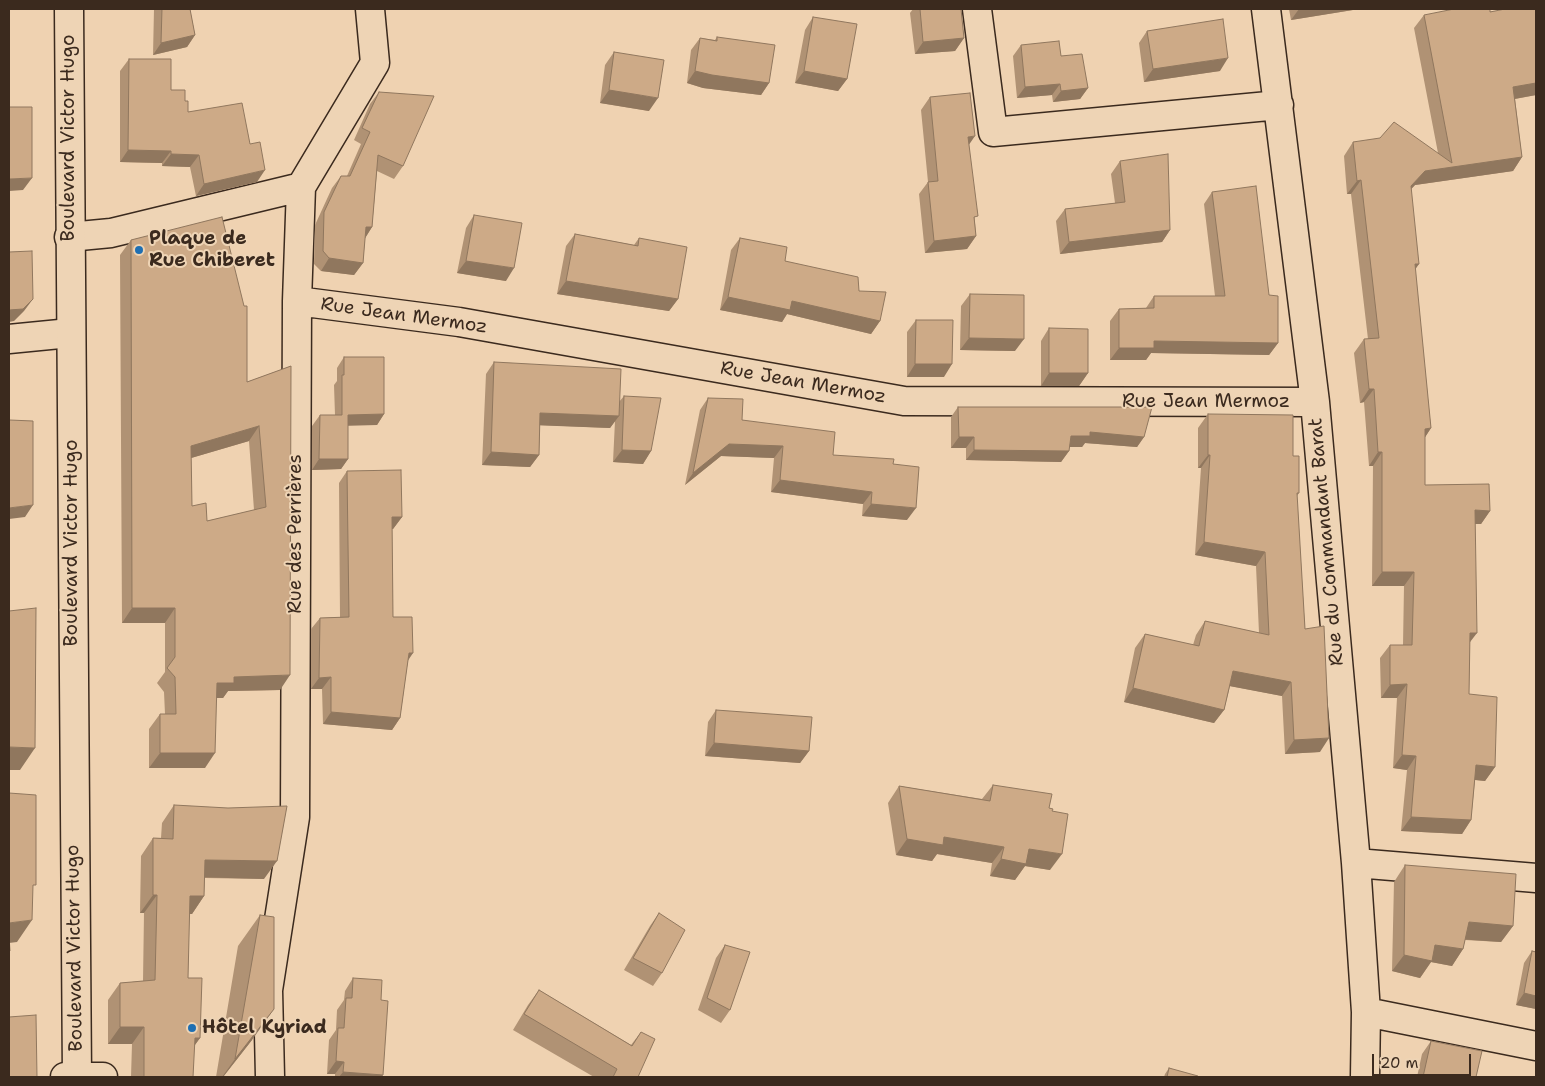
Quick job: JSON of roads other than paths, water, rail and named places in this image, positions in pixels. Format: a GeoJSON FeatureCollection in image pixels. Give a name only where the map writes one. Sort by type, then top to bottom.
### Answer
{"type":"FeatureCollection","features":[{"type":"Feature","properties":{"kind":"street","name":"Boulevard Victor Hugo"},"geometry":{"type":"LineString","coordinates":[[69,9],[69,237],[80,1077]]}},
{"type":"Feature","properties":{"kind":"street","name":"Rue des Perrières"},"geometry":{"type":"LineString","coordinates":[[270,1077],[268,990],[295,818],[296,301],[301,187],[375,63],[370,9]]}},
{"type":"Feature","properties":{"kind":"street"},"geometry":{"type":"LineString","coordinates":[[977,9],[993,132],[1279,105]]}},
{"type":"Feature","properties":{"kind":"street","name":"Rue du Commandant Barat"},"geometry":{"type":"LineString","coordinates":[[1266,9],[1315,402],[1356,863],[1366,1012],[1365,1077]]}},
{"type":"Feature","properties":{"kind":"street"},"geometry":{"type":"LineString","coordinates":[[69,237],[111,233],[301,187]]}},
{"type":"Feature","properties":{"kind":"street","name":"Rue Jean Mermoz"},"geometry":{"type":"LineString","coordinates":[[296,301],[459,322],[904,401],[1315,402]]}},
{"type":"Feature","properties":{"kind":"street"},"geometry":{"type":"LineString","coordinates":[[9,339],[70,333]]}},
{"type":"Feature","properties":{"kind":"street"},"geometry":{"type":"LineString","coordinates":[[1356,863],[1536,878]]}},
{"type":"Feature","properties":{"kind":"street"},"geometry":{"type":"LineString","coordinates":[[1366,1012],[1536,1046]]}},
{"type":"Feature","properties":{"kind":"place","name":"Plaque de Rue Chiberet"},"geometry":{"type":"Point","coordinates":[139,250]}},
{"type":"Feature","properties":{"kind":"place","name":"Hôtel Kyriad"},"geometry":{"type":"Point","coordinates":[192,1028]}}]}
